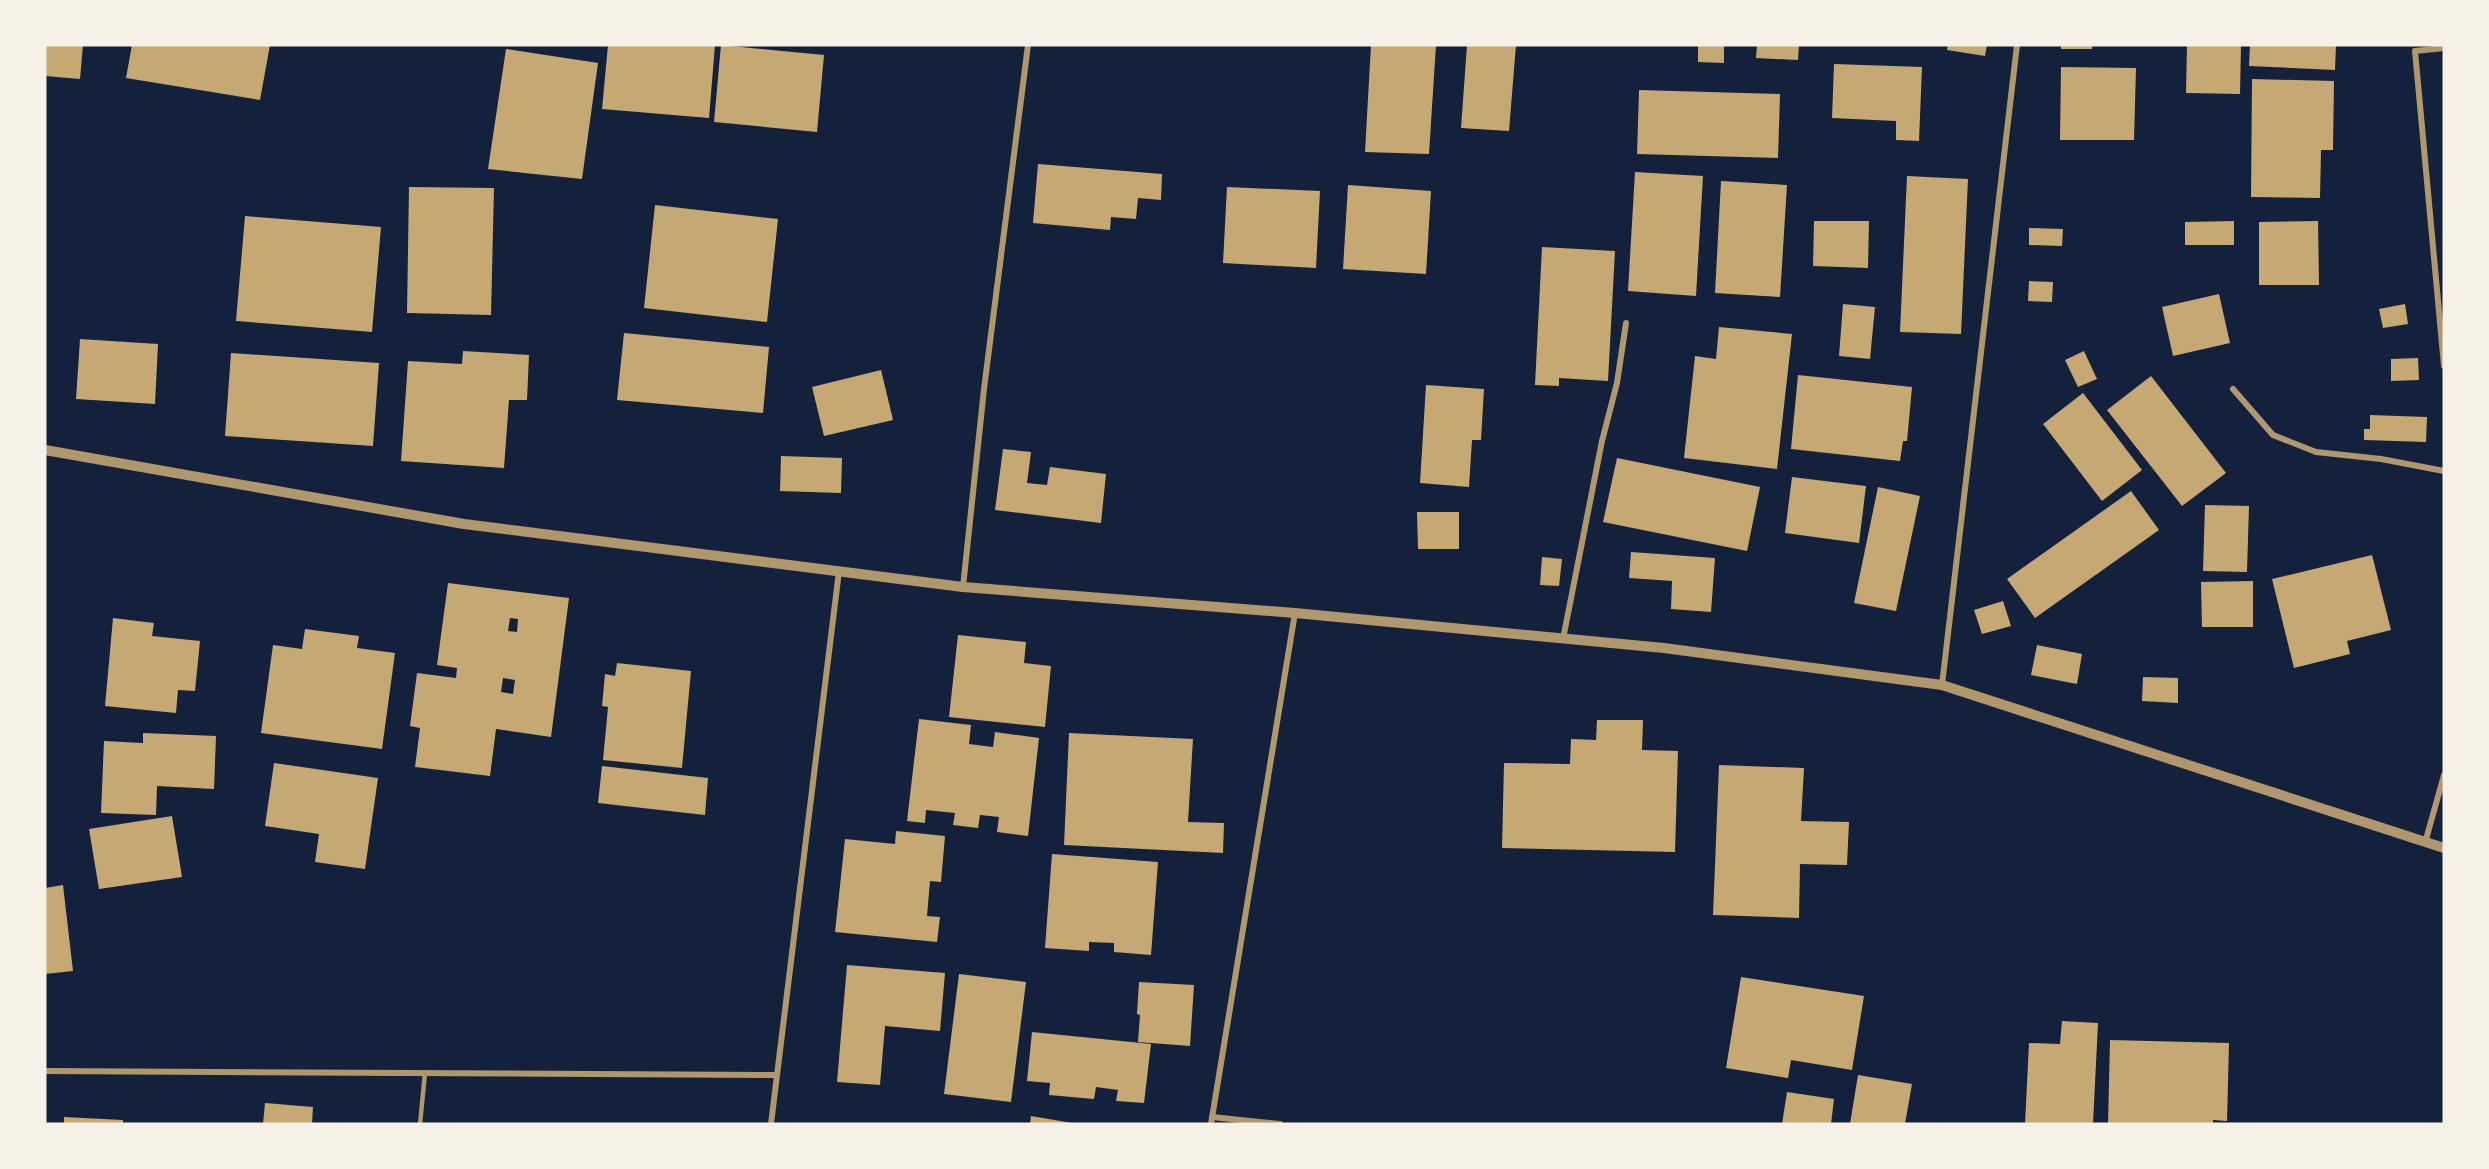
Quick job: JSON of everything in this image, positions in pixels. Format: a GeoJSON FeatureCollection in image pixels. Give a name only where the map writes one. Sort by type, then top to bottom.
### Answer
{"type":"FeatureCollection","features":[{"type":"Feature","properties":{"kind":"street"},"geometry":{"type":"LineString","coordinates":[[963,587],[984,388],[1028,45]]}},
{"type":"Feature","properties":{"kind":"street"},"geometry":{"type":"LineString","coordinates":[[1941,685],[2018,45]]}},
{"type":"Feature","properties":{"kind":"street"},"geometry":{"type":"LineString","coordinates":[[2444,48],[2415,48],[2444,366]]}},
{"type":"Feature","properties":{"kind":"street"},"geometry":{"type":"LineString","coordinates":[[1563,639],[1602,441],[1617,383],[1626,323]]}},
{"type":"Feature","properties":{"kind":"street"},"geometry":{"type":"LineString","coordinates":[[2233,389],[2273,435],[2316,452],[2381,459],[2444,471]]}},
{"type":"Feature","properties":{"kind":"street"},"geometry":{"type":"LineString","coordinates":[[45,450],[464,524],[963,587],[1295,613],[1665,648],[1941,685],[2425,844],[2444,848]]}},
{"type":"Feature","properties":{"kind":"street"},"geometry":{"type":"LineString","coordinates":[[771,1124],[839,570]]}},
{"type":"Feature","properties":{"kind":"street"},"geometry":{"type":"LineString","coordinates":[[1280,1124],[1212,1120],[1295,613]]}},
{"type":"Feature","properties":{"kind":"street"},"geometry":{"type":"LineString","coordinates":[[2425,844],[2444,775]]}},
{"type":"Feature","properties":{"kind":"street"},"geometry":{"type":"LineString","coordinates":[[45,1071],[776,1075]]}},
{"type":"Feature","properties":{"kind":"lane"},"geometry":{"type":"LineString","coordinates":[[420,1124],[425,1073]]}},
{"type":"Feature","properties":{"kind":"building"},"geometry":{"type":"Polygon","coordinates":[[[45,45],[83,45],[80,79],[45,76],[45,45]]]}},
{"type":"Feature","properties":{"kind":"building"},"geometry":{"type":"Polygon","coordinates":[[[132,45],[270,45],[260,100],[126,78],[132,45]]]}},
{"type":"Feature","properties":{"kind":"building"},"geometry":{"type":"Polygon","coordinates":[[[608,45],[715,45],[709,118],[602,109],[608,45]]]}},
{"type":"Feature","properties":{"kind":"building"},"geometry":{"type":"Polygon","coordinates":[[[721,45],[824,55],[817,132],[714,122],[721,45]]]}},
{"type":"Feature","properties":{"kind":"building"},"geometry":{"type":"Polygon","coordinates":[[[1371,45],[1436,45],[1429,154],[1365,152],[1371,45]]]}},
{"type":"Feature","properties":{"kind":"building"},"geometry":{"type":"Polygon","coordinates":[[[1467,45],[1516,45],[1509,131],[1461,128],[1467,45]]]}},
{"type":"Feature","properties":{"kind":"building"},"geometry":{"type":"Polygon","coordinates":[[[1698,45],[1724,45],[1724,63],[1698,62],[1698,45]]]}},
{"type":"Feature","properties":{"kind":"building"},"geometry":{"type":"Polygon","coordinates":[[[1757,45],[1799,45],[1798,60],[1756,58],[1757,45]]]}},
{"type":"Feature","properties":{"kind":"building"},"geometry":{"type":"Polygon","coordinates":[[[1948,45],[1987,45],[1985,56],[1947,50],[1948,45]]]}},
{"type":"Feature","properties":{"kind":"building"},"geometry":{"type":"Polygon","coordinates":[[[2061,45],[2092,45],[2092,49],[2061,49],[2061,45]]]}},
{"type":"Feature","properties":{"kind":"building"},"geometry":{"type":"Polygon","coordinates":[[[2187,45],[2241,45],[2240,94],[2186,93],[2187,45]]]}},
{"type":"Feature","properties":{"kind":"building"},"geometry":{"type":"Polygon","coordinates":[[[2250,45],[2336,45],[2335,70],[2249,66],[2250,45]]]}},
{"type":"Feature","properties":{"kind":"building"},"geometry":{"type":"Polygon","coordinates":[[[506,49],[598,63],[582,179],[488,169],[506,49]]]}},
{"type":"Feature","properties":{"kind":"building"},"geometry":{"type":"Polygon","coordinates":[[[1834,64],[1922,67],[1919,141],[1896,140],[1896,121],[1832,118],[1834,64]]]}},
{"type":"Feature","properties":{"kind":"building"},"geometry":{"type":"Polygon","coordinates":[[[2061,67],[2136,68],[2134,140],[2060,140],[2061,67]]]}},
{"type":"Feature","properties":{"kind":"building"},"geometry":{"type":"Polygon","coordinates":[[[2252,79],[2334,81],[2333,150],[2321,150],[2320,198],[2251,197],[2252,79]]]}},
{"type":"Feature","properties":{"kind":"building"},"geometry":{"type":"Polygon","coordinates":[[[1639,90],[1780,94],[1778,158],[1637,154],[1639,90]]]}},
{"type":"Feature","properties":{"kind":"building"},"geometry":{"type":"Polygon","coordinates":[[[1038,164],[1162,174],[1161,200],[1138,198],[1136,219],[1111,217],[1110,230],[1033,223],[1038,164]]]}},
{"type":"Feature","properties":{"kind":"building"},"geometry":{"type":"Polygon","coordinates":[[[1635,172],[1703,176],[1696,296],[1628,291],[1635,172]]]}},
{"type":"Feature","properties":{"kind":"building"},"geometry":{"type":"Polygon","coordinates":[[[1907,176],[1968,179],[1961,334],[1900,332],[1907,176]]]}},
{"type":"Feature","properties":{"kind":"building"},"geometry":{"type":"Polygon","coordinates":[[[1721,181],[1787,185],[1780,297],[1715,293],[1721,181]]]}},
{"type":"Feature","properties":{"kind":"building"},"geometry":{"type":"Polygon","coordinates":[[[1348,185],[1431,191],[1426,274],[1343,269],[1348,185]]]}},
{"type":"Feature","properties":{"kind":"building"},"geometry":{"type":"Polygon","coordinates":[[[409,187],[494,188],[491,315],[407,313],[409,187]]]}},
{"type":"Feature","properties":{"kind":"building"},"geometry":{"type":"Polygon","coordinates":[[[1227,187],[1320,191],[1316,268],[1223,263],[1227,187]]]}},
{"type":"Feature","properties":{"kind":"building"},"geometry":{"type":"Polygon","coordinates":[[[655,205],[778,219],[767,322],[644,308],[655,205]]]}},
{"type":"Feature","properties":{"kind":"building"},"geometry":{"type":"Polygon","coordinates":[[[245,216],[381,227],[372,332],[236,321],[245,216]]]}},
{"type":"Feature","properties":{"kind":"building"},"geometry":{"type":"Polygon","coordinates":[[[1814,221],[1869,221],[1868,268],[1813,266],[1814,221]]]}},
{"type":"Feature","properties":{"kind":"building"},"geometry":{"type":"Polygon","coordinates":[[[2234,221],[2234,245],[2185,245],[2185,222],[2234,221]]]}},
{"type":"Feature","properties":{"kind":"building"},"geometry":{"type":"Polygon","coordinates":[[[2318,221],[2319,285],[2259,285],[2259,222],[2318,221]]]}},
{"type":"Feature","properties":{"kind":"building"},"geometry":{"type":"Polygon","coordinates":[[[2029,228],[2063,229],[2062,246],[2029,245],[2029,228]]]}},
{"type":"Feature","properties":{"kind":"building"},"geometry":{"type":"Polygon","coordinates":[[[1542,247],[1615,251],[1608,381],[1559,378],[1559,386],[1535,385],[1542,247]]]}},
{"type":"Feature","properties":{"kind":"building"},"geometry":{"type":"Polygon","coordinates":[[[2029,281],[2053,282],[2052,302],[2028,301],[2029,281]]]}},
{"type":"Feature","properties":{"kind":"building"},"geometry":{"type":"Polygon","coordinates":[[[2219,294],[2230,343],[2173,356],[2162,307],[2219,294]]]}},
{"type":"Feature","properties":{"kind":"building"},"geometry":{"type":"Polygon","coordinates":[[[1843,304],[1875,307],[1870,359],[1839,356],[1843,304]]]}},
{"type":"Feature","properties":{"kind":"building"},"geometry":{"type":"Polygon","coordinates":[[[2405,304],[2408,324],[2383,328],[2379,309],[2405,304]]]}},
{"type":"Feature","properties":{"kind":"building"},"geometry":{"type":"Polygon","coordinates":[[[1719,327],[1792,334],[1777,469],[1684,458],[1695,356],[1716,359],[1719,327]]]}},
{"type":"Feature","properties":{"kind":"building"},"geometry":{"type":"Polygon","coordinates":[[[624,333],[769,347],[763,413],[617,400],[624,333]]]}},
{"type":"Feature","properties":{"kind":"building"},"geometry":{"type":"Polygon","coordinates":[[[80,339],[158,344],[155,404],[76,399],[80,339]]]}},
{"type":"Feature","properties":{"kind":"building"},"geometry":{"type":"Polygon","coordinates":[[[463,351],[529,355],[527,400],[509,400],[504,468],[401,461],[408,361],[462,364],[463,351]]]}},
{"type":"Feature","properties":{"kind":"building"},"geometry":{"type":"Polygon","coordinates":[[[2084,351],[2097,379],[2078,387],[2065,360],[2084,351]]]}},
{"type":"Feature","properties":{"kind":"building"},"geometry":{"type":"Polygon","coordinates":[[[231,353],[379,363],[373,446],[225,436],[231,353]]]}},
{"type":"Feature","properties":{"kind":"building"},"geometry":{"type":"Polygon","coordinates":[[[2418,358],[2419,380],[2391,381],[2391,359],[2418,358]]]}},
{"type":"Feature","properties":{"kind":"building"},"geometry":{"type":"Polygon","coordinates":[[[881,370],[893,420],[824,436],[812,387],[881,370]]]}},
{"type":"Feature","properties":{"kind":"building"},"geometry":{"type":"Polygon","coordinates":[[[1798,375],[1912,387],[1907,441],[1903,441],[1900,461],[1791,449],[1798,375]]]}},
{"type":"Feature","properties":{"kind":"building"},"geometry":{"type":"Polygon","coordinates":[[[2151,376],[2226,473],[2182,506],[2107,410],[2151,376]]]}},
{"type":"Feature","properties":{"kind":"building"},"geometry":{"type":"Polygon","coordinates":[[[1426,385],[1484,389],[1481,440],[1472,440],[1469,487],[1420,483],[1426,385]]]}},
{"type":"Feature","properties":{"kind":"building"},"geometry":{"type":"Polygon","coordinates":[[[2083,393],[2142,470],[2102,501],[2043,424],[2083,393]]]}},
{"type":"Feature","properties":{"kind":"building"},"geometry":{"type":"Polygon","coordinates":[[[2370,415],[2427,417],[2426,442],[2364,440],[2364,429],[2370,429],[2370,415]]]}},
{"type":"Feature","properties":{"kind":"building"},"geometry":{"type":"Polygon","coordinates":[[[1003,449],[1031,452],[1027,483],[1047,485],[1050,467],[1106,474],[1101,523],[995,510],[1003,449]]]}},
{"type":"Feature","properties":{"kind":"building"},"geometry":{"type":"Polygon","coordinates":[[[781,456],[842,458],[841,493],[780,491],[781,456]]]}},
{"type":"Feature","properties":{"kind":"building"},"geometry":{"type":"Polygon","coordinates":[[[1617,458],[1760,487],[1747,551],[1603,522],[1617,458]]]}},
{"type":"Feature","properties":{"kind":"building"},"geometry":{"type":"Polygon","coordinates":[[[1792,477],[1866,486],[1859,543],[1785,533],[1792,477]]]}},
{"type":"Feature","properties":{"kind":"building"},"geometry":{"type":"Polygon","coordinates":[[[1878,487],[1920,496],[1896,611],[1854,603],[1878,487]]]}},
{"type":"Feature","properties":{"kind":"building"},"geometry":{"type":"Polygon","coordinates":[[[2131,491],[2159,530],[2035,618],[2007,579],[2131,491]]]}},
{"type":"Feature","properties":{"kind":"building"},"geometry":{"type":"Polygon","coordinates":[[[2205,505],[2249,506],[2247,572],[2203,571],[2205,505]]]}},
{"type":"Feature","properties":{"kind":"building"},"geometry":{"type":"Polygon","coordinates":[[[1417,512],[1459,512],[1459,549],[1418,549],[1417,512]]]}},
{"type":"Feature","properties":{"kind":"building"},"geometry":{"type":"Polygon","coordinates":[[[1631,552],[1715,558],[1711,612],[1671,609],[1672,581],[1629,578],[1631,552]]]}},
{"type":"Feature","properties":{"kind":"building"},"geometry":{"type":"Polygon","coordinates":[[[2372,555],[2391,630],[2347,641],[2350,654],[2294,668],[2272,579],[2372,555]]]}},
{"type":"Feature","properties":{"kind":"building"},"geometry":{"type":"Polygon","coordinates":[[[1542,557],[1562,559],[1559,586],[1540,585],[1542,557]]]}},
{"type":"Feature","properties":{"kind":"building"},"geometry":{"type":"Polygon","coordinates":[[[2253,581],[2253,627],[2202,627],[2201,582],[2253,581]]]}},
{"type":"Feature","properties":{"kind":"building"},"geometry":{"type":"Polygon","coordinates":[[[448,583],[569,598],[551,737],[496,729],[490,776],[415,767],[420,728],[410,726],[417,673],[456,678],[457,668],[437,665],[448,583]],[[510,618],[508,631],[517,632],[518,619],[510,618]],[[503,678],[501,692],[513,694],[515,680],[503,678]]]}},
{"type":"Feature","properties":{"kind":"building"},"geometry":{"type":"Polygon","coordinates":[[[2003,601],[2011,626],[1982,634],[1974,610],[2003,601]]]}},
{"type":"Feature","properties":{"kind":"building"},"geometry":{"type":"Polygon","coordinates":[[[113,618],[154,623],[152,636],[200,641],[195,691],[178,690],[176,713],[105,706],[113,618]]]}},
{"type":"Feature","properties":{"kind":"building"},"geometry":{"type":"Polygon","coordinates":[[[305,629],[359,636],[357,648],[395,653],[382,749],[261,733],[273,645],[302,649],[305,629]]]}},
{"type":"Feature","properties":{"kind":"building"},"geometry":{"type":"Polygon","coordinates":[[[958,635],[1026,642],[1024,663],[1051,666],[1045,727],[949,717],[958,635]]]}},
{"type":"Feature","properties":{"kind":"building"},"geometry":{"type":"Polygon","coordinates":[[[2037,645],[2082,654],[2077,684],[2031,675],[2037,645]]]}},
{"type":"Feature","properties":{"kind":"building"},"geometry":{"type":"Polygon","coordinates":[[[617,663],[691,671],[682,768],[603,760],[608,707],[602,706],[605,674],[615,676],[617,663]]]}},
{"type":"Feature","properties":{"kind":"building"},"geometry":{"type":"Polygon","coordinates":[[[2143,677],[2178,678],[2178,703],[2142,701],[2143,677]]]}},
{"type":"Feature","properties":{"kind":"building"},"geometry":{"type":"Polygon","coordinates":[[[919,719],[971,725],[969,744],[993,747],[995,732],[1039,738],[1028,836],[997,832],[999,817],[980,815],[978,828],[953,825],[955,813],[926,810],[925,823],[907,821],[919,719]]]}},
{"type":"Feature","properties":{"kind":"building"},"geometry":{"type":"Polygon","coordinates":[[[1597,720],[1643,720],[1642,750],[1678,751],[1675,852],[1502,848],[1504,763],[1570,764],[1571,739],[1596,740],[1597,720]]]}},
{"type":"Feature","properties":{"kind":"building"},"geometry":{"type":"Polygon","coordinates":[[[143,733],[216,736],[214,789],[157,786],[156,815],[101,813],[104,741],[143,743],[143,733]]]}},
{"type":"Feature","properties":{"kind":"building"},"geometry":{"type":"Polygon","coordinates":[[[1069,733],[1193,739],[1188,822],[1224,823],[1223,853],[1064,845],[1069,733]]]}},
{"type":"Feature","properties":{"kind":"building"},"geometry":{"type":"Polygon","coordinates":[[[274,763],[378,778],[365,869],[315,862],[319,834],[265,826],[274,763]]]}},
{"type":"Feature","properties":{"kind":"building"},"geometry":{"type":"Polygon","coordinates":[[[1719,765],[1804,768],[1801,821],[1849,822],[1847,865],[1800,864],[1799,918],[1713,915],[1719,765]]]}},
{"type":"Feature","properties":{"kind":"building"},"geometry":{"type":"Polygon","coordinates":[[[602,766],[708,778],[705,815],[598,803],[602,766]]]}},
{"type":"Feature","properties":{"kind":"building"},"geometry":{"type":"Polygon","coordinates":[[[172,816],[182,877],[99,889],[89,829],[172,816]]]}},
{"type":"Feature","properties":{"kind":"building"},"geometry":{"type":"Polygon","coordinates":[[[896,831],[945,836],[941,882],[930,881],[927,916],[940,917],[937,942],[835,932],[845,839],[895,844],[896,831]]]}},
{"type":"Feature","properties":{"kind":"building"},"geometry":{"type":"Polygon","coordinates":[[[1052,854],[1158,862],[1151,955],[1114,952],[1114,943],[1089,942],[1089,951],[1045,948],[1052,854]]]}},
{"type":"Feature","properties":{"kind":"building"},"geometry":{"type":"Polygon","coordinates":[[[63,885],[73,971],[45,974],[45,888],[63,885]]]}},
{"type":"Feature","properties":{"kind":"building"},"geometry":{"type":"Polygon","coordinates":[[[847,965],[945,973],[940,1031],[885,1026],[880,1085],[837,1082],[847,965]]]}},
{"type":"Feature","properties":{"kind":"building"},"geometry":{"type":"Polygon","coordinates":[[[959,974],[1026,982],[1011,1102],[944,1094],[959,974]]]}},
{"type":"Feature","properties":{"kind":"building"},"geometry":{"type":"Polygon","coordinates":[[[1741,977],[1864,996],[1852,1070],[1791,1060],[1788,1078],[1726,1068],[1741,977]]]}},
{"type":"Feature","properties":{"kind":"building"},"geometry":{"type":"Polygon","coordinates":[[[1139,982],[1194,985],[1190,1046],[1138,1042],[1139,982]]]}},
{"type":"Feature","properties":{"kind":"building"},"geometry":{"type":"Polygon","coordinates":[[[2062,1021],[2098,1023],[2093,1124],[2025,1124],[2029,1043],[2060,1044],[2062,1021]]]}},
{"type":"Feature","properties":{"kind":"building"},"geometry":{"type":"Polygon","coordinates":[[[1032,1032],[1151,1044],[1144,1103],[1116,1101],[1118,1090],[1096,1087],[1094,1099],[1049,1095],[1050,1083],[1027,1081],[1032,1032]]]}},
{"type":"Feature","properties":{"kind":"building"},"geometry":{"type":"Polygon","coordinates":[[[2110,1040],[2229,1043],[2227,1121],[2213,1120],[2213,1124],[2108,1124],[2110,1040]]]}},
{"type":"Feature","properties":{"kind":"building"},"geometry":{"type":"Polygon","coordinates":[[[1858,1075],[1912,1084],[1905,1124],[1850,1124],[1858,1075]]]}},
{"type":"Feature","properties":{"kind":"building"},"geometry":{"type":"Polygon","coordinates":[[[1787,1092],[1834,1099],[1831,1124],[1782,1124],[1787,1092]]]}},
{"type":"Feature","properties":{"kind":"building"},"geometry":{"type":"Polygon","coordinates":[[[265,1103],[313,1107],[312,1124],[263,1124],[265,1103]]]}},
{"type":"Feature","properties":{"kind":"building"},"geometry":{"type":"Polygon","coordinates":[[[1031,1116],[1072,1123],[1030,1124],[1031,1116]]]}},
{"type":"Feature","properties":{"kind":"building"},"geometry":{"type":"Polygon","coordinates":[[[64,1117],[123,1120],[123,1124],[64,1124],[64,1117]]]}}]}
